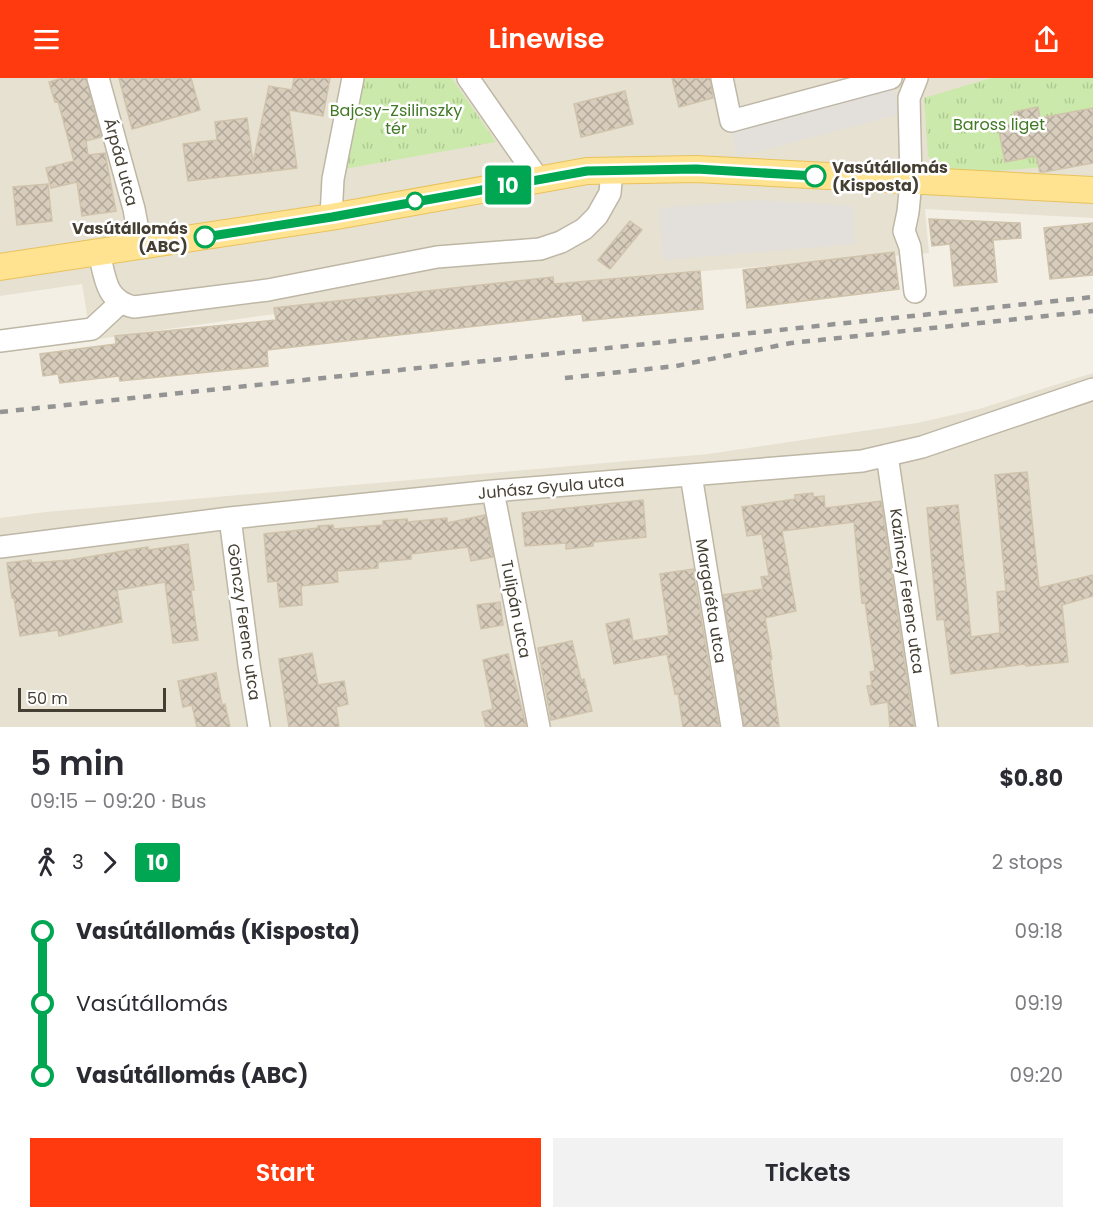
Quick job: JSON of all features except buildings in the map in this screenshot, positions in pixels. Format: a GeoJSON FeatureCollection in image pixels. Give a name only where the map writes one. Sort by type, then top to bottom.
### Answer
{"type":"FeatureCollection","features":[{"type":"Feature","properties":{"kind":"main road"},"geometry":{"type":"LineString","coordinates":[[0,267],[332,217],[599,171],[696,169],[1093,190]]}},
{"type":"Feature","properties":{"kind":"street","name":"Árpád utca"},"geometry":{"type":"LineString","coordinates":[[98,78],[134,209],[141,246]]}},
{"type":"Feature","properties":{"kind":"street"},"geometry":{"type":"LineString","coordinates":[[332,217],[333,178],[353,78]]}},
{"type":"Feature","properties":{"kind":"street"},"geometry":{"type":"LineString","coordinates":[[468,78],[539,180]]}},
{"type":"Feature","properties":{"kind":"street"},"geometry":{"type":"LineString","coordinates":[[722,78],[731,121],[891,78]]}},
{"type":"Feature","properties":{"kind":"street"},"geometry":{"type":"LineString","coordinates":[[915,292],[910,246],[904,231],[911,181],[909,98],[917,78]]}},
{"type":"Feature","properties":{"kind":"street"},"geometry":{"type":"LineString","coordinates":[[99,252],[109,290],[120,303],[134,307],[268,290],[437,257],[540,249],[561,242],[584,229],[597,216],[610,193],[599,171]]}},
{"type":"Feature","properties":{"kind":"street"},"geometry":{"type":"LineString","coordinates":[[0,341],[92,328],[120,303]]}},
{"type":"Feature","properties":{"kind":"street","name":"Juhász Gyula utca"},"geometry":{"type":"LineString","coordinates":[[0,547],[230,518],[493,491],[862,461],[944,440],[1093,389]]}},
{"type":"Feature","properties":{"kind":"street","name":"Kazinczy Ferenc utca"},"geometry":{"type":"LineString","coordinates":[[887,455],[927,727]]}},
{"type":"Feature","properties":{"kind":"street","name":"Margaréta utca"},"geometry":{"type":"LineString","coordinates":[[690,475],[732,727]]}},
{"type":"Feature","properties":{"kind":"street","name":"Tulipán utca"},"geometry":{"type":"LineString","coordinates":[[493,491],[539,727]]}},
{"type":"Feature","properties":{"kind":"street","name":"Gönczy Ferenc utca"},"geometry":{"type":"LineString","coordinates":[[230,518],[259,727]]}},
{"type":"Feature","properties":{"kind":"shaded area"},"geometry":{"type":"Polygon","coordinates":[[[0,78],[360,78],[495,141],[452,78],[1093,78],[1093,218],[925,209],[929,253],[579,281],[267,315],[91,340],[82,284],[0,296],[0,78]]]}},
{"type":"Feature","properties":{"kind":"shaded area"},"geometry":{"type":"Polygon","coordinates":[[[892,85],[900,114],[737,157],[731,128],[892,85]]]}},
{"type":"Feature","properties":{"kind":"shaded area"},"geometry":{"type":"Polygon","coordinates":[[[755,200],[853,206],[855,244],[663,260],[659,208],[755,200]]]}},
{"type":"Feature","properties":{"kind":"shaded area"},"geometry":{"type":"Polygon","coordinates":[[[1093,373],[1093,727],[0,727],[0,518],[46,512],[708,454],[917,423],[979,409],[1093,373]]]}},
{"type":"Feature","properties":{"kind":"green space","name":"Bajcsy-Zsilinszky tér"},"geometry":{"type":"Polygon","coordinates":[[[360,78],[452,78],[496,142],[344,169],[360,78]]]}},
{"type":"Feature","properties":{"kind":"green space","name":"Baross liget"},"geometry":{"type":"Polygon","coordinates":[[[991,78],[1093,78],[1093,163],[973,173],[959,172],[939,166],[928,156],[924,98],[991,78]]]}},
{"type":"Feature","properties":{"kind":"railway"},"geometry":{"type":"LineString","coordinates":[[0,412],[1093,297]]}},
{"type":"Feature","properties":{"kind":"railway"},"geometry":{"type":"LineString","coordinates":[[565,378],[676,366],[791,343],[1093,311]]}},
{"type":"Feature","properties":{"kind":"bus line","name":"10"},"geometry":{"type":"LineString","coordinates":[[205,237],[332,217],[587,171],[696,169],[815,176]]}},
{"type":"Feature","properties":{"kind":"place","name":"Vasútállomás (Kisposta)"},"geometry":{"type":"Point","coordinates":[815,176]}},
{"type":"Feature","properties":{"kind":"place","name":"Vasútállomás (ABC)"},"geometry":{"type":"Point","coordinates":[205,237]}}]}
